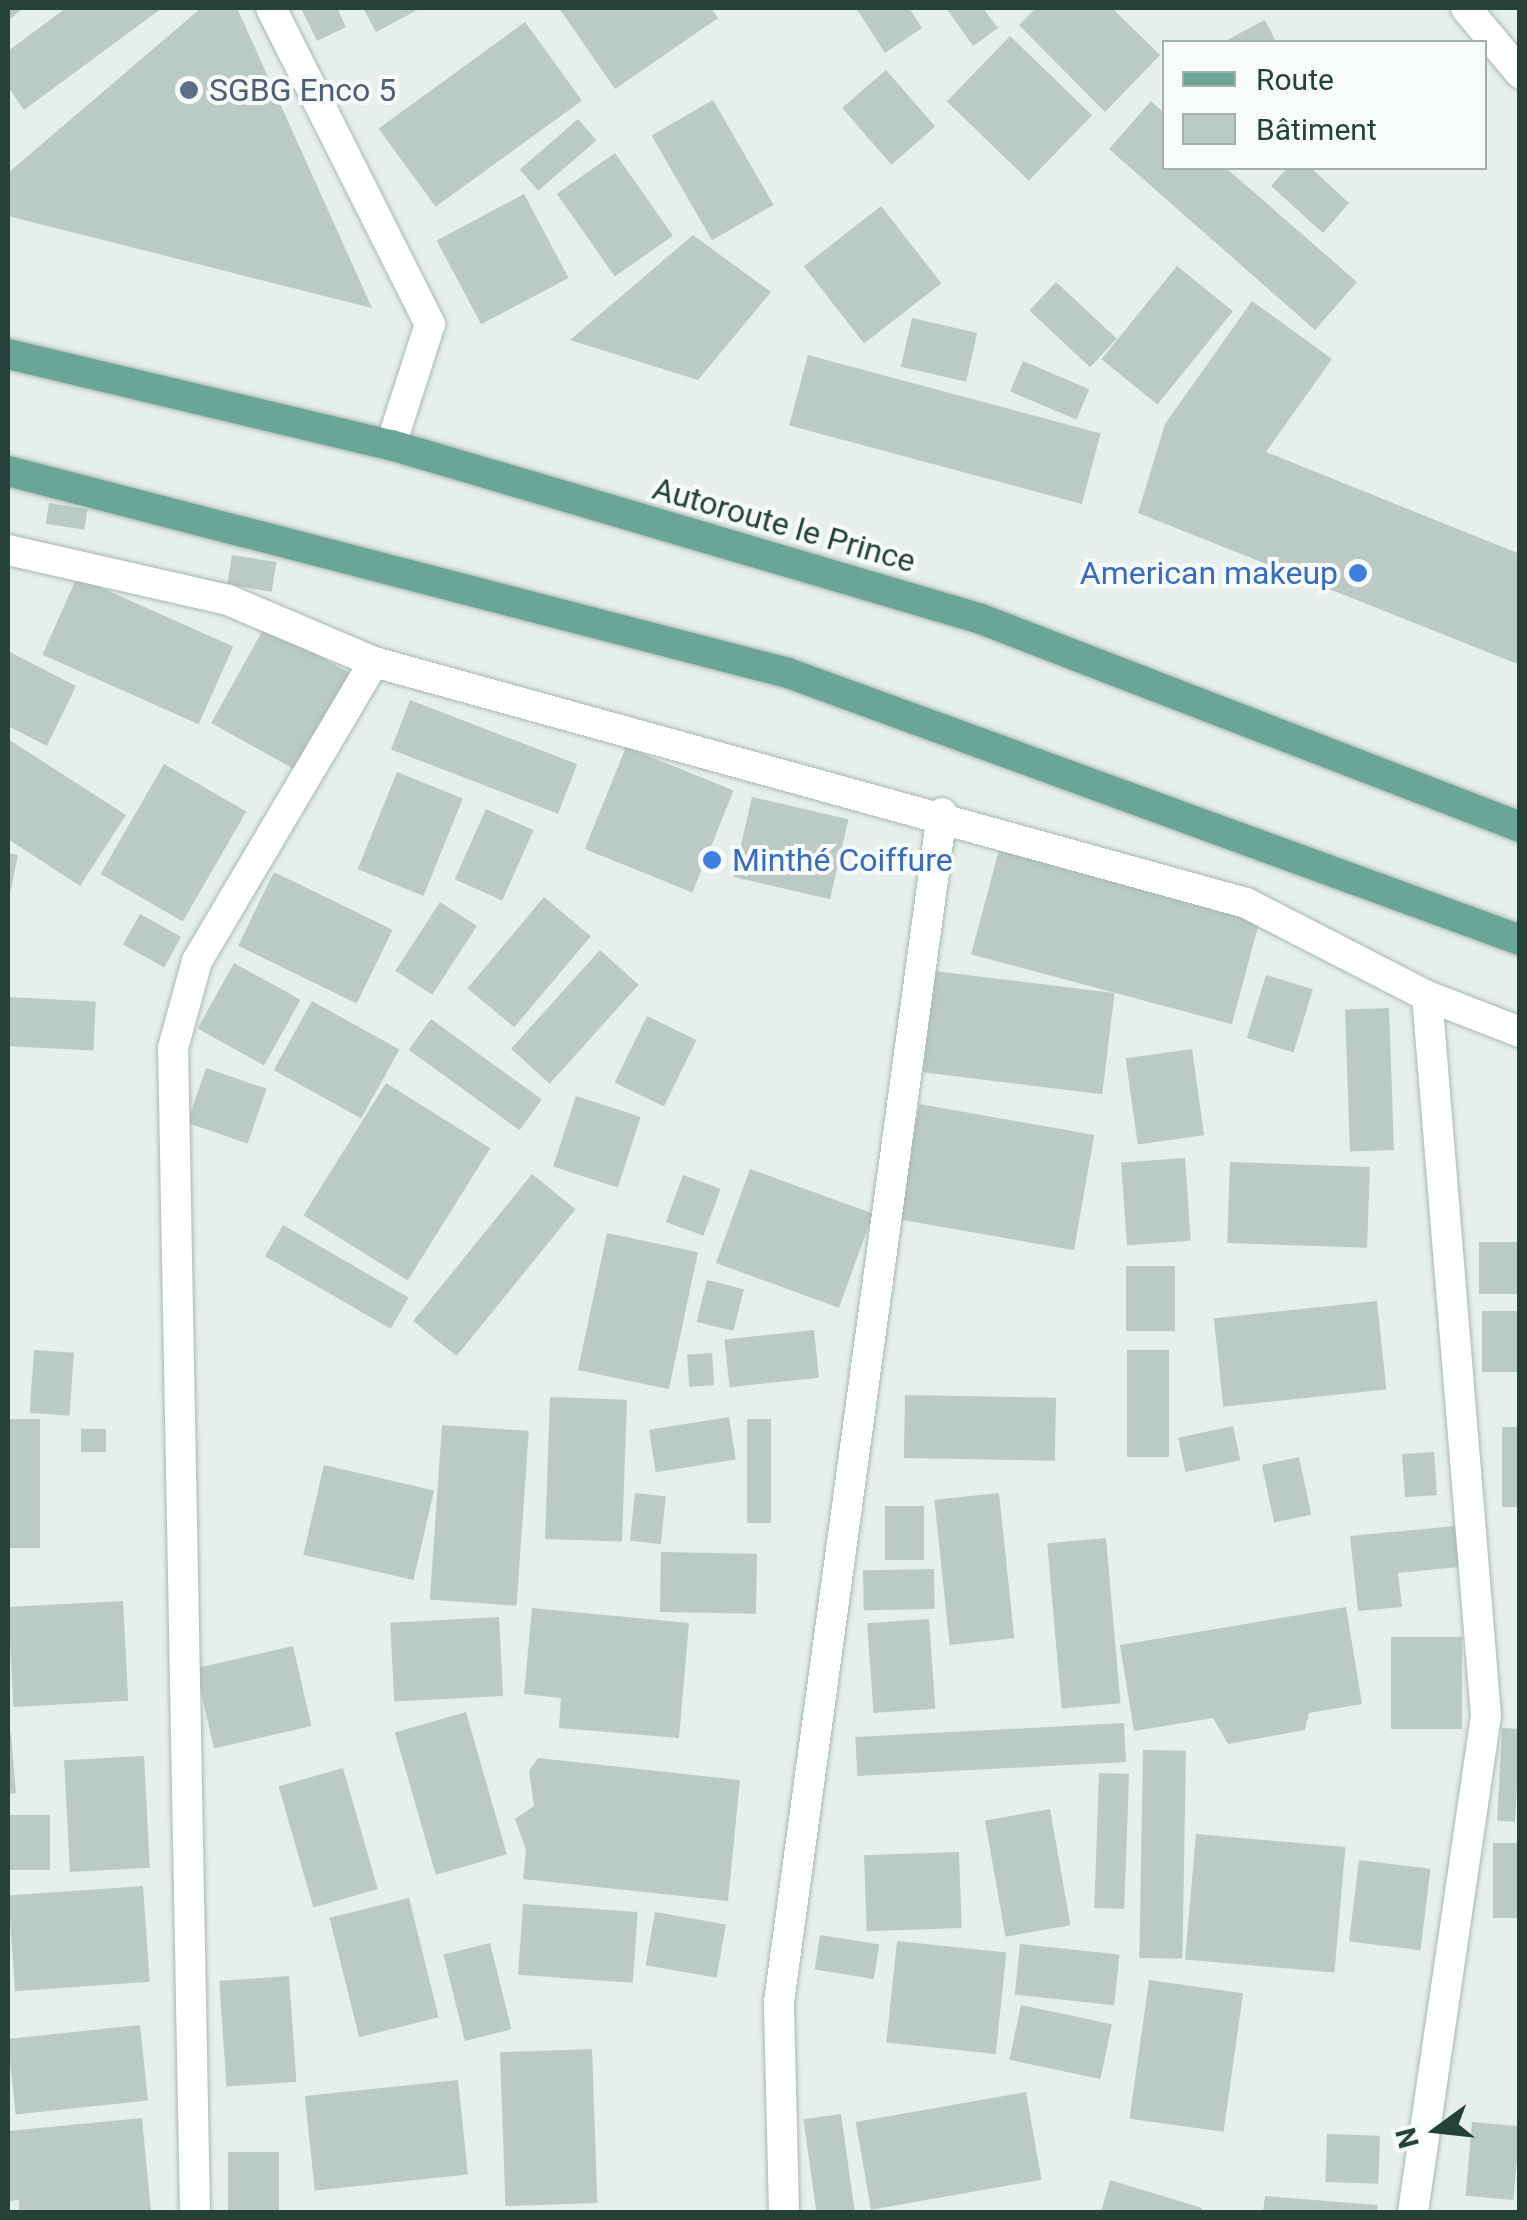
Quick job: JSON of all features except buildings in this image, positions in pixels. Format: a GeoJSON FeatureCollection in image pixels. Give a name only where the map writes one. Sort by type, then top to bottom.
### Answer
{"type":"FeatureCollection","features":[{"type":"Feature","properties":{"kind":"main road","name":"Autoroute le Prince"},"geometry":{"type":"LineString","coordinates":[[8,354],[391,446],[981,619],[1520,827]]}},
{"type":"Feature","properties":{"kind":"main road"},"geometry":{"type":"LineString","coordinates":[[8,471],[788,674],[1520,940]]}},
{"type":"Feature","properties":{"kind":"street"},"geometry":{"type":"LineString","coordinates":[[271,8],[430,324],[391,446]]}},
{"type":"Feature","properties":{"kind":"street"},"geometry":{"type":"LineString","coordinates":[[1466,8],[1520,73]]}},
{"type":"Feature","properties":{"kind":"street"},"geometry":{"type":"LineString","coordinates":[[8,550],[228,600],[374,662],[942,812],[1246,903],[1427,996],[1520,1032]]}},
{"type":"Feature","properties":{"kind":"street"},"geometry":{"type":"LineString","coordinates":[[195,2212],[173,1048],[198,960],[374,662]]}},
{"type":"Feature","properties":{"kind":"street"},"geometry":{"type":"LineString","coordinates":[[784,2212],[780,2002],[942,812]]}},
{"type":"Feature","properties":{"kind":"street"},"geometry":{"type":"LineString","coordinates":[[1413,2212],[1486,1716],[1427,996]]}},
{"type":"Feature","properties":{"kind":"place","name":"SGBG Enco 5"},"geometry":{"type":"Point","coordinates":[189,90]}},
{"type":"Feature","properties":{"kind":"place","name":"American makeup"},"geometry":{"type":"Point","coordinates":[1358,573]}},
{"type":"Feature","properties":{"kind":"place","name":"Minthé Coiffure"},"geometry":{"type":"Point","coordinates":[712,860]}}]}
